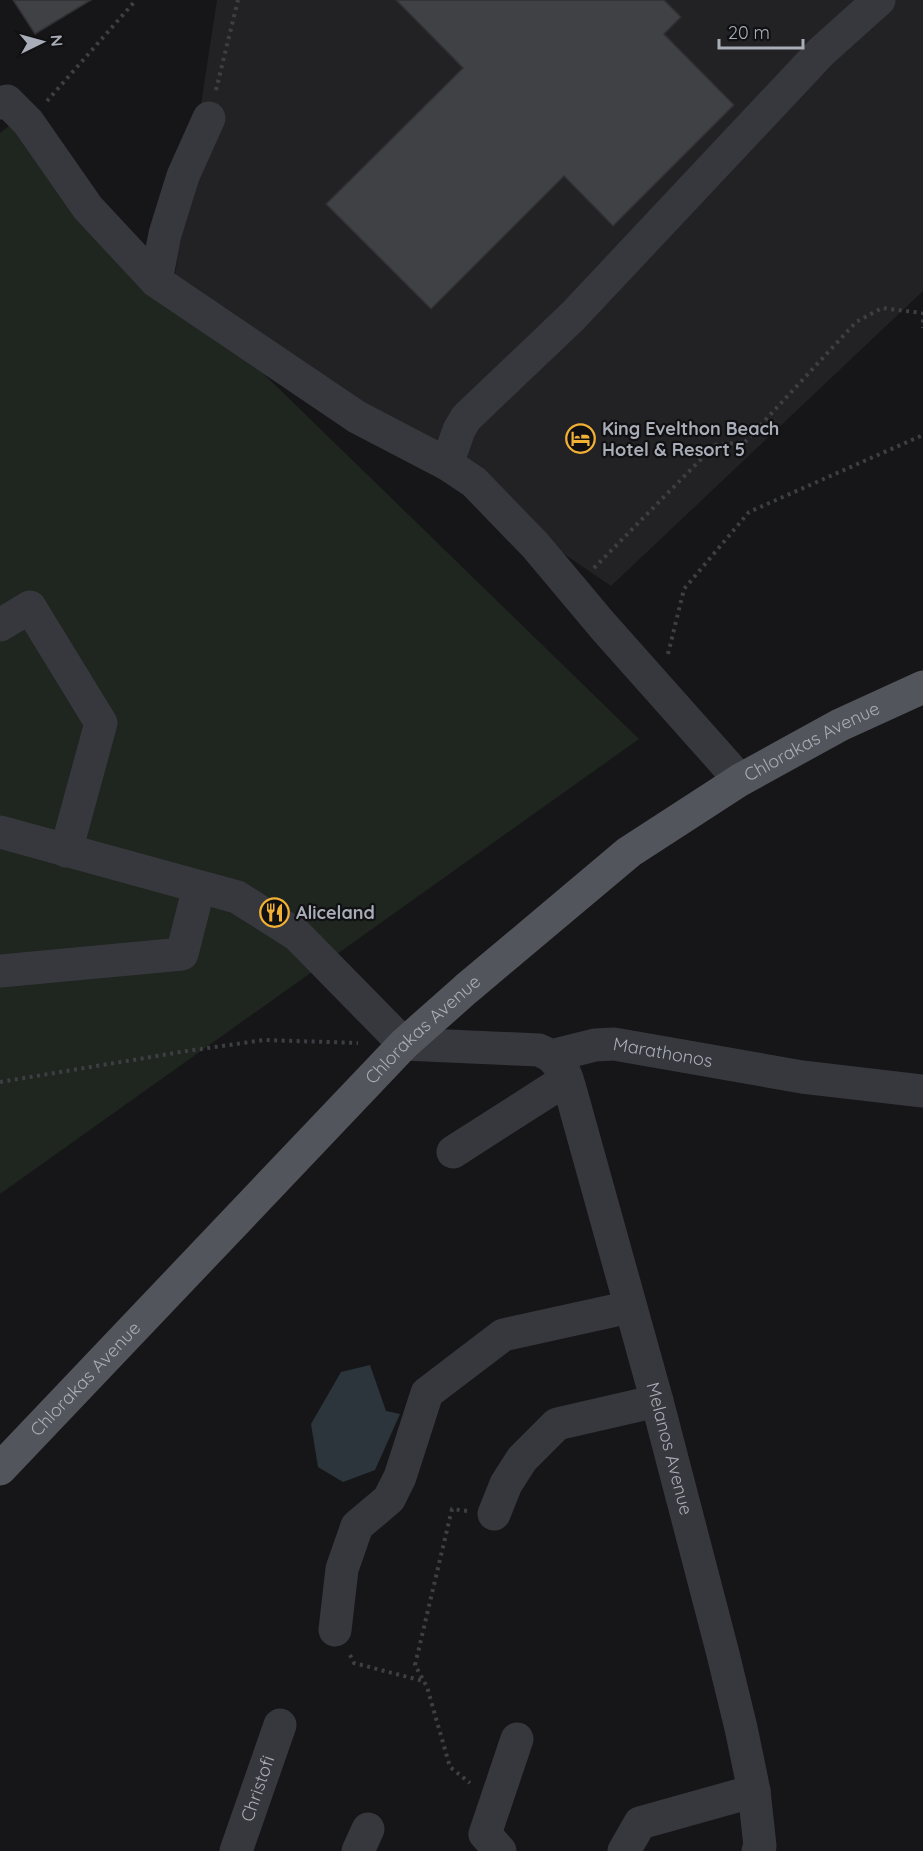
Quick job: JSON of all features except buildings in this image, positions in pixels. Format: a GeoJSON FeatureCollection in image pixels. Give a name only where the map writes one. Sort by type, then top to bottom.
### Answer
{"type":"FeatureCollection","features":[{"type":"Feature","properties":{"kind":"main road","name":"Chlorakas Avenue"},"geometry":{"type":"LineString","coordinates":[[0,1469],[404,1044],[466,989],[630,852],[740,780],[840,725],[923,687]]}},
{"type":"Feature","properties":{"kind":"street"},"geometry":{"type":"LineString","coordinates":[[447,464],[465,418],[573,316],[821,52],[879,0]]}},
{"type":"Feature","properties":{"kind":"street"},"geometry":{"type":"LineString","coordinates":[[0,103],[7,101],[28,122],[88,208],[156,282],[357,417],[447,464],[474,482],[535,545],[740,780]]}},
{"type":"Feature","properties":{"kind":"street"},"geometry":{"type":"LineString","coordinates":[[156,282],[165,234],[183,176],[209,118]]}},
{"type":"Feature","properties":{"kind":"street"},"geometry":{"type":"LineString","coordinates":[[0,625],[30,607],[101,723],[66,851]]}},
{"type":"Feature","properties":{"kind":"street"},"geometry":{"type":"LineString","coordinates":[[0,832],[237,897],[297,935],[404,1044]]}},
{"type":"Feature","properties":{"kind":"street"},"geometry":{"type":"LineString","coordinates":[[0,970],[182,954],[199,887]]}},
{"type":"Feature","properties":{"kind":"street","name":"Marathonos"},"geometry":{"type":"LineString","coordinates":[[404,1044],[539,1050],[559,1067],[595,1045],[614,1044],[802,1077],[923,1091]]}},
{"type":"Feature","properties":{"kind":"street"},"geometry":{"type":"LineString","coordinates":[[453,1152],[559,1067]]}},
{"type":"Feature","properties":{"kind":"street","name":"Melanos Avenue"},"geometry":{"type":"LineString","coordinates":[[559,1067],[657,1401],[725,1661],[754,1791],[760,1846],[758,1851]]}},
{"type":"Feature","properties":{"kind":"street"},"geometry":{"type":"LineString","coordinates":[[335,1630],[342,1569],[357,1526],[389,1499],[400,1478],[427,1393],[502,1335],[630,1307]]}},
{"type":"Feature","properties":{"kind":"street"},"geometry":{"type":"LineString","coordinates":[[494,1514],[506,1484],[522,1459],[557,1424],[657,1401]]}},
{"type":"Feature","properties":{"kind":"street","name":"Christofi"},"geometry":{"type":"LineString","coordinates":[[236,1851],[280,1725]]}},
{"type":"Feature","properties":{"kind":"street"},"geometry":{"type":"LineString","coordinates":[[500,1851],[484,1834],[517,1739]]}},
{"type":"Feature","properties":{"kind":"street"},"geometry":{"type":"LineString","coordinates":[[624,1851],[640,1823],[754,1791]]}},
{"type":"Feature","properties":{"kind":"path"},"geometry":{"type":"LineString","coordinates":[[28,122],[136,0]]}},
{"type":"Feature","properties":{"kind":"path"},"geometry":{"type":"LineString","coordinates":[[209,118],[238,0]]}},
{"type":"Feature","properties":{"kind":"path"},"geometry":{"type":"LineString","coordinates":[[572,590],[715,445],[745,442],[856,322],[882,308],[922,312],[923,328]]}},
{"type":"Feature","properties":{"kind":"path"},"geometry":{"type":"LineString","coordinates":[[660,690],[684,589],[749,512],[923,435]]}},
{"type":"Feature","properties":{"kind":"path"},"geometry":{"type":"LineString","coordinates":[[0,1082],[264,1040],[404,1044]]}},
{"type":"Feature","properties":{"kind":"path"},"geometry":{"type":"LineString","coordinates":[[494,1514],[452,1509],[415,1665],[424,1682],[450,1767],[495,1803]]}},
{"type":"Feature","properties":{"kind":"path"},"geometry":{"type":"LineString","coordinates":[[335,1630],[354,1663],[424,1682]]}},
{"type":"Feature","properties":{"kind":"shaded area","name":"King Evelthon Beach Hotel & Resort 5"},"geometry":{"type":"Polygon","coordinates":[[[217,0],[923,0],[923,291],[611,586],[173,287],[217,0]]]}},
{"type":"Feature","properties":{"kind":"shaded area"},"geometry":{"type":"Polygon","coordinates":[[[9,126],[639,739],[0,1194],[0,133],[9,126]]]}},
{"type":"Feature","properties":{"kind":"shaded area"},"geometry":{"type":"Polygon","coordinates":[[[370,1365],[386,1411],[400,1414],[375,1470],[343,1482],[318,1467],[311,1424],[341,1372],[370,1365]]]}},
{"type":"Feature","properties":{"kind":"place","name":"King Evelthon Beach Hotel & Resort 5"},"geometry":{"type":"Point","coordinates":[581,439]}},
{"type":"Feature","properties":{"kind":"place","name":"Aliceland"},"geometry":{"type":"Point","coordinates":[275,913]}}]}
